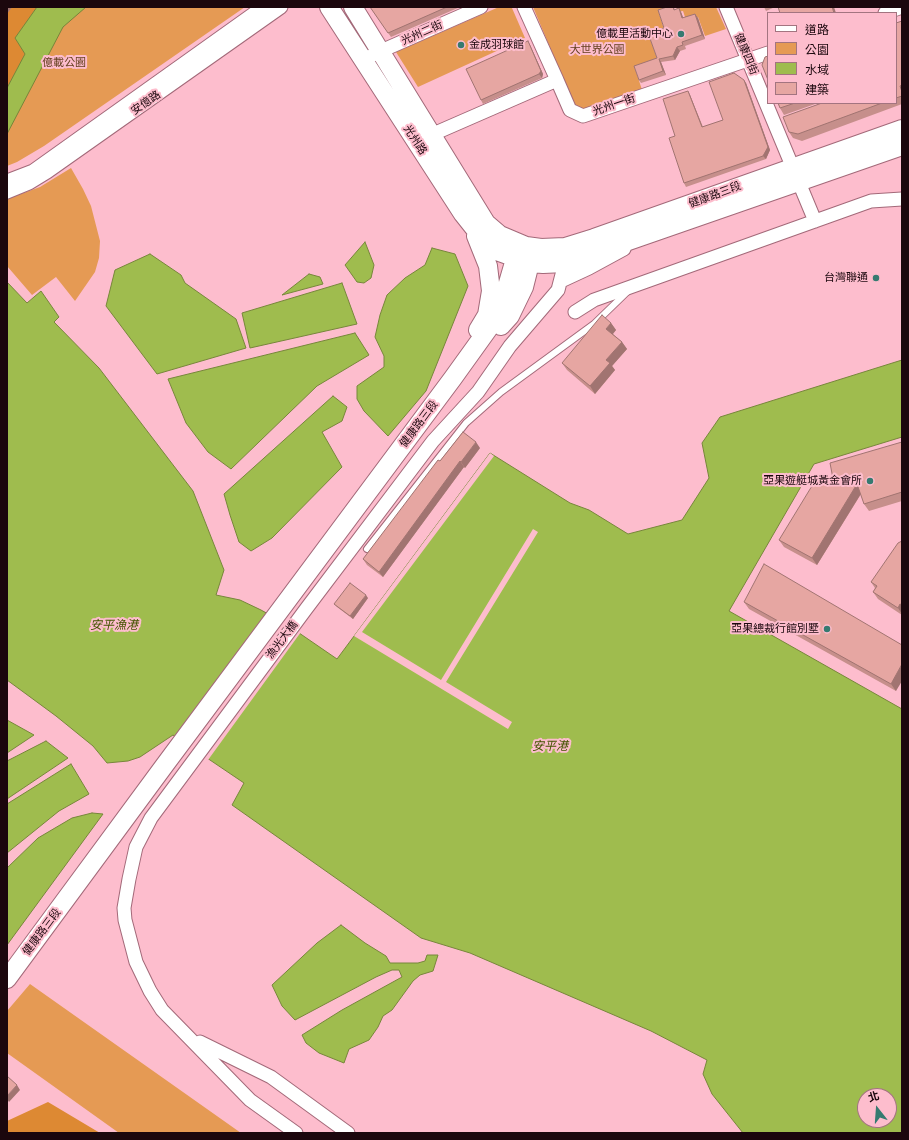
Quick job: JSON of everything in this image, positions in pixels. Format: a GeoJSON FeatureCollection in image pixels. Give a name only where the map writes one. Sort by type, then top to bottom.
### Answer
{"type":"FeatureCollection","features":[{"type":"Feature","properties":{"kind":"street","name":"安億路"},"geometry":{"type":"LineString","coordinates":[[7,181],[33,171],[263,7]]}},
{"type":"Feature","properties":{"kind":"street","name":"安億路"},"geometry":{"type":"LineString","coordinates":[[7,192],[29,183],[48,172],[281,7]]}},
{"type":"Feature","properties":{"kind":"street","name":"光州路"},"geometry":{"type":"LineString","coordinates":[[329,7],[462,214],[494,250],[524,256]]}},
{"type":"Feature","properties":{"kind":"street","name":"光州路"},"geometry":{"type":"LineString","coordinates":[[353,7],[486,223],[524,256]]}},
{"type":"Feature","properties":{"kind":"street","name":"光州二街"},"geometry":{"type":"LineString","coordinates":[[363,60],[481,7]]}},
{"type":"Feature","properties":{"kind":"street","name":"光州一街"},"geometry":{"type":"LineString","coordinates":[[524,7],[570,110],[583,116],[767,53]]}},
{"type":"Feature","properties":{"kind":"street","name":"健康四街"},"geometry":{"type":"LineString","coordinates":[[726,7],[748,60],[767,99]]}},
{"type":"Feature","properties":{"kind":"street"},"geometry":{"type":"LineString","coordinates":[[888,12],[902,7]]}},
{"type":"Feature","properties":{"kind":"street"},"geometry":{"type":"LineString","coordinates":[[416,142],[557,80]]}},
{"type":"Feature","properties":{"kind":"street","name":"健康四街"},"geometry":{"type":"LineString","coordinates":[[769,104],[778,122],[796,174],[815,221]]}},
{"type":"Feature","properties":{"kind":"street","name":"健康路三段"},"geometry":{"type":"LineString","coordinates":[[524,256],[544,264],[565,263],[657,231],[902,129]]}},
{"type":"Feature","properties":{"kind":"street","name":"健康路三段"},"geometry":{"type":"LineString","coordinates":[[386,469],[499,314],[524,256],[541,248],[565,247],[796,174],[902,146]]}},
{"type":"Feature","properties":{"kind":"street"},"geometry":{"type":"LineString","coordinates":[[575,312],[594,300],[871,201],[902,199]]}},
{"type":"Feature","properties":{"kind":"street"},"geometry":{"type":"LineString","coordinates":[[453,378],[469,345],[487,314],[491,291],[486,261],[478,239],[462,214]]}},
{"type":"Feature","properties":{"kind":"street"},"geometry":{"type":"LineString","coordinates":[[561,281],[589,268],[657,231]]}},
{"type":"Feature","properties":{"kind":"street","name":"漁光大橋"},"geometry":{"type":"LineString","coordinates":[[296,1133],[250,1100],[162,1010],[150,991],[136,962],[125,920],[124,908],[136,847],[151,818],[433,441],[478,392],[510,346],[558,290],[565,263]]}},
{"type":"Feature","properties":{"kind":"street","name":"漁光大橋"},"geometry":{"type":"LineString","coordinates":[[77,885],[386,469]]}},
{"type":"Feature","properties":{"kind":"street","name":"健康路三段"},"geometry":{"type":"LineString","coordinates":[[7,980],[77,885]]}},
{"type":"Feature","properties":{"kind":"street"},"geometry":{"type":"LineString","coordinates":[[191,1038],[271,1078],[348,1133]]}},
{"type":"Feature","properties":{"kind":"lane"},"geometry":{"type":"LineString","coordinates":[[367,549],[466,423],[501,392],[594,324],[633,286]]}},
{"type":"Feature","properties":{"kind":"green space","name":"億載公園"},"geometry":{"type":"Polygon","coordinates":[[[7,7],[245,7],[44,146],[17,162],[7,166],[7,7]]]}},
{"type":"Feature","properties":{"kind":"green space","name":"金成羽球館"},"geometry":{"type":"Polygon","coordinates":[[[499,7],[512,8],[525,38],[418,87],[396,52],[499,7]]]}},
{"type":"Feature","properties":{"kind":"green space","name":"大世界公園"},"geometry":{"type":"Polygon","coordinates":[[[533,7],[675,7],[659,13],[664,29],[649,35],[658,61],[635,68],[642,90],[583,111],[575,107],[533,7]]]}},
{"type":"Feature","properties":{"kind":"green space"},"geometry":{"type":"Polygon","coordinates":[[[676,7],[716,7],[726,29],[705,36],[698,17],[686,20],[683,11],[678,12],[676,7]]]}},
{"type":"Feature","properties":{"kind":"green space"},"geometry":{"type":"Polygon","coordinates":[[[71,168],[91,206],[100,241],[99,258],[95,272],[75,301],[56,277],[32,295],[7,266],[7,199],[40,187],[71,168]]]}},
{"type":"Feature","properties":{"kind":"green space"},"geometry":{"type":"Polygon","coordinates":[[[30,984],[241,1133],[119,1133],[7,1053],[7,1011],[30,984]]]}},
{"type":"Feature","properties":{"kind":"shaded area"},"geometry":{"type":"Polygon","coordinates":[[[12,7],[37,7],[15,38],[25,54],[7,88],[7,14],[12,7]]]}},
{"type":"Feature","properties":{"kind":"shaded area"},"geometry":{"type":"Polygon","coordinates":[[[48,1102],[100,1133],[7,1133],[7,1121],[48,1102]]]}},
{"type":"Feature","properties":{"kind":"water"},"geometry":{"type":"Polygon","coordinates":[[[37,7],[86,7],[63,27],[7,134],[7,88],[25,54],[15,38],[37,7]]]}},
{"type":"Feature","properties":{"kind":"water"},"geometry":{"type":"Polygon","coordinates":[[[365,242],[374,265],[371,278],[364,283],[357,282],[345,265],[365,242]]]}},
{"type":"Feature","properties":{"kind":"water"},"geometry":{"type":"Polygon","coordinates":[[[432,248],[455,254],[468,286],[426,391],[388,436],[364,411],[357,399],[357,386],[384,367],[384,356],[375,337],[380,315],[387,295],[405,278],[425,265],[432,248]]]}},
{"type":"Feature","properties":{"kind":"water"},"geometry":{"type":"Polygon","coordinates":[[[150,254],[181,275],[185,283],[236,319],[246,348],[157,374],[106,306],[115,270],[150,254]]]}},
{"type":"Feature","properties":{"kind":"water"},"geometry":{"type":"Polygon","coordinates":[[[309,274],[320,277],[323,284],[282,295],[309,274]]]}},
{"type":"Feature","properties":{"kind":"water","name":"安平港"},"geometry":{"type":"Polygon","coordinates":[[[7,282],[27,303],[41,291],[59,317],[54,322],[99,368],[193,491],[224,570],[216,595],[240,600],[261,610],[286,624],[337,659],[490,453],[570,503],[589,510],[628,534],[682,520],[709,478],[702,443],[720,417],[902,360],[902,437],[814,464],[729,611],[902,709],[902,1133],[743,1133],[712,1094],[703,1074],[707,1060],[651,1031],[470,953],[421,938],[232,805],[244,783],[173,735],[140,757],[128,761],[107,763],[93,746],[56,716],[7,680],[7,282]]]}},
{"type":"Feature","properties":{"kind":"water"},"geometry":{"type":"Polygon","coordinates":[[[342,283],[357,324],[250,348],[242,313],[342,283]]]}},
{"type":"Feature","properties":{"kind":"water"},"geometry":{"type":"Polygon","coordinates":[[[355,333],[369,355],[317,386],[231,469],[208,452],[186,423],[168,379],[355,333]]]}},
{"type":"Feature","properties":{"kind":"water"},"geometry":{"type":"Polygon","coordinates":[[[333,396],[347,407],[342,421],[322,432],[342,467],[272,538],[251,551],[239,542],[224,494],[333,396]]]}},
{"type":"Feature","properties":{"kind":"water"},"geometry":{"type":"Polygon","coordinates":[[[7,720],[34,735],[7,753],[7,720]]]}},
{"type":"Feature","properties":{"kind":"water"},"geometry":{"type":"Polygon","coordinates":[[[46,741],[68,758],[7,799],[7,761],[46,741]]]}},
{"type":"Feature","properties":{"kind":"water"},"geometry":{"type":"Polygon","coordinates":[[[71,764],[89,794],[59,811],[7,853],[7,804],[71,764]]]}},
{"type":"Feature","properties":{"kind":"water"},"geometry":{"type":"Polygon","coordinates":[[[92,813],[103,814],[7,945],[7,868],[38,838],[72,818],[92,813]]]}},
{"type":"Feature","properties":{"kind":"water"},"geometry":{"type":"Polygon","coordinates":[[[341,925],[365,943],[386,956],[390,963],[418,963],[425,961],[427,955],[438,955],[433,971],[420,975],[413,981],[392,1010],[383,1016],[378,1027],[369,1040],[349,1049],[344,1063],[319,1053],[306,1043],[302,1035],[342,1010],[402,977],[399,970],[392,970],[376,977],[295,1020],[282,1006],[272,985],[317,943],[341,925]]]}},
{"type":"Feature","properties":{"kind":"pier"},"geometry":{"type":"Polygon","coordinates":[[[490,453],[494,456],[362,632],[441,680],[533,529],[538,532],[446,682],[512,722],[508,729],[354,636],[490,453]]]}},
{"type":"Feature","properties":{"kind":"pier"},"geometry":{"type":"Polygon","coordinates":[[[269,612],[301,632],[208,760],[175,738],[269,612]]]}},
{"type":"Feature","properties":{"kind":"building"},"geometry":{"type":"Polygon","coordinates":[[[370,7],[447,7],[388,33],[370,7]]]}},
{"type":"Feature","properties":{"kind":"building","name":"億載里活動中心"},"geometry":{"type":"Polygon","coordinates":[[[673,7],[674,10],[679,8],[682,18],[695,14],[702,35],[682,42],[683,45],[677,47],[673,56],[659,59],[663,71],[639,80],[634,66],[657,58],[648,33],[664,28],[658,10],[673,7]]]}},
{"type":"Feature","properties":{"kind":"building"},"geometry":{"type":"Polygon","coordinates":[[[778,7],[832,7],[834,12],[780,12],[778,7]]]}},
{"type":"Feature","properties":{"kind":"building"},"geometry":{"type":"Polygon","coordinates":[[[902,21],[902,85],[900,86],[902,96],[897,98],[897,23],[902,21]]]}},
{"type":"Feature","properties":{"kind":"building"},"geometry":{"type":"Polygon","coordinates":[[[528,41],[541,71],[539,74],[481,100],[466,69],[528,41]]]}},
{"type":"Feature","properties":{"kind":"building"},"geometry":{"type":"Polygon","coordinates":[[[767,56],[767,78],[762,65],[765,57],[767,56]]]}},
{"type":"Feature","properties":{"kind":"building"},"geometry":{"type":"Polygon","coordinates":[[[734,73],[744,80],[768,147],[763,156],[684,183],[669,138],[675,136],[663,99],[688,91],[702,127],[723,120],[709,82],[734,73]]]}},
{"type":"Feature","properties":{"kind":"building"},"geometry":{"type":"Polygon","coordinates":[[[778,104],[792,104],[780,108],[778,104]]]}},
{"type":"Feature","properties":{"kind":"building"},"geometry":{"type":"Polygon","coordinates":[[[819,104],[879,104],[798,134],[789,132],[783,117],[819,104]]]}},
{"type":"Feature","properties":{"kind":"building"},"geometry":{"type":"Polygon","coordinates":[[[602,315],[611,323],[606,329],[622,342],[606,360],[610,363],[590,386],[562,363],[602,315]]]}},
{"type":"Feature","properties":{"kind":"building"},"geometry":{"type":"Polygon","coordinates":[[[463,432],[476,442],[461,462],[460,461],[379,572],[363,559],[438,460],[440,461],[463,432]]]}},
{"type":"Feature","properties":{"kind":"building"},"geometry":{"type":"Polygon","coordinates":[[[902,442],[902,492],[864,504],[857,484],[812,558],[779,540],[818,476],[834,484],[830,463],[902,442]]]}},
{"type":"Feature","properties":{"kind":"building"},"geometry":{"type":"Polygon","coordinates":[[[902,541],[902,605],[900,604],[898,608],[873,592],[877,586],[871,582],[898,543],[902,541]]]}},
{"type":"Feature","properties":{"kind":"building","name":"亞果總裁行館別墅"},"geometry":{"type":"Polygon","coordinates":[[[764,564],[902,645],[902,664],[891,684],[744,602],[764,564]]]}},
{"type":"Feature","properties":{"kind":"building"},"geometry":{"type":"Polygon","coordinates":[[[350,583],[366,595],[350,616],[334,604],[350,583]]]}},
{"type":"Feature","properties":{"kind":"building"},"geometry":{"type":"Polygon","coordinates":[[[7,1076],[17,1085],[7,1096],[7,1076]]]}},
{"type":"Feature","properties":{"kind":"place","name":"億載里活動中心"},"geometry":{"type":"Point","coordinates":[681,34]}},
{"type":"Feature","properties":{"kind":"place","name":"金成羽球館"},"geometry":{"type":"Point","coordinates":[461,45]}},
{"type":"Feature","properties":{"kind":"place","name":"台灣聯通"},"geometry":{"type":"Point","coordinates":[876,278]}},
{"type":"Feature","properties":{"kind":"place","name":"亞果遊艇城黃金會所"},"geometry":{"type":"Point","coordinates":[870,481]}},
{"type":"Feature","properties":{"kind":"place","name":"亞果總裁行館別墅"},"geometry":{"type":"Point","coordinates":[827,629]}},
{"type":"Feature","properties":{"kind":"water label","name":"安平漁港"},"geometry":{"type":"Point","coordinates":[114,625]}}]}
